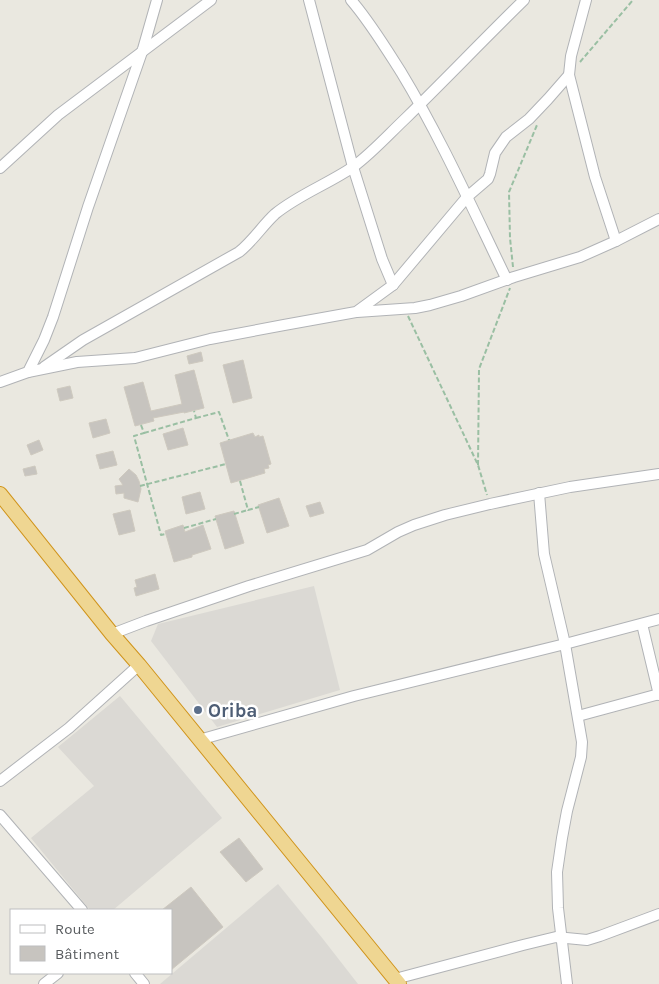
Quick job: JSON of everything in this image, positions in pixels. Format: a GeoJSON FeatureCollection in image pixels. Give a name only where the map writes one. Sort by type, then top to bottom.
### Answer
{"type":"FeatureCollection","features":[{"type":"Feature","properties":{"kind":"highway"},"geometry":{"type":"LineString","coordinates":[[0,494],[397,982]]}},
{"type":"Feature","properties":{"kind":"street"},"geometry":{"type":"LineString","coordinates":[[34,371],[157,0]]}},
{"type":"Feature","properties":{"kind":"street"},"geometry":{"type":"LineString","coordinates":[[0,168],[58,115],[211,0]]}},
{"type":"Feature","properties":{"kind":"street"},"geometry":{"type":"LineString","coordinates":[[309,0],[353,167],[382,259],[393,284]]}},
{"type":"Feature","properties":{"kind":"street"},"geometry":{"type":"LineString","coordinates":[[351,0],[384,45],[420,104],[439,139],[507,280]]}},
{"type":"Feature","properties":{"kind":"street"},"geometry":{"type":"LineString","coordinates":[[34,371],[83,340],[238,252],[277,213],[353,167],[420,104],[524,0]]}},
{"type":"Feature","properties":{"kind":"street"},"geometry":{"type":"LineString","coordinates":[[586,0],[571,56],[569,75],[595,177],[616,241]]}},
{"type":"Feature","properties":{"kind":"street"},"geometry":{"type":"LineString","coordinates":[[356,312],[393,284],[466,197],[488,179],[495,152],[506,137],[529,119],[569,75]]}},
{"type":"Feature","properties":{"kind":"street"},"geometry":{"type":"LineString","coordinates":[[0,382],[34,371],[77,362],[135,358],[210,339],[284,324],[356,312],[404,309],[438,303],[580,257],[659,219]]}},
{"type":"Feature","properties":{"kind":"street"},"geometry":{"type":"LineString","coordinates":[[112,634],[249,586],[367,550],[414,524],[539,493],[659,474]]}},
{"type":"Feature","properties":{"kind":"street"},"geometry":{"type":"LineString","coordinates":[[539,493],[544,554],[565,644],[582,742],[581,757],[567,811],[557,872],[558,908],[566,984]]}},
{"type":"Feature","properties":{"kind":"street"},"geometry":{"type":"LineString","coordinates":[[199,740],[354,696],[659,619]]}},
{"type":"Feature","properties":{"kind":"street"},"geometry":{"type":"LineString","coordinates":[[578,716],[659,694],[642,624]]}},
{"type":"Feature","properties":{"kind":"street"},"geometry":{"type":"LineString","coordinates":[[0,781],[69,728],[139,666]]}},
{"type":"Feature","properties":{"kind":"street"},"geometry":{"type":"LineString","coordinates":[[0,815],[81,909]]}},
{"type":"Feature","properties":{"kind":"street"},"geometry":{"type":"LineString","coordinates":[[397,982],[532,942],[561,936],[587,940],[659,914]]}},
{"type":"Feature","properties":{"kind":"street"},"geometry":{"type":"LineString","coordinates":[[44,984],[57,974]]}},
{"type":"Feature","properties":{"kind":"street"},"geometry":{"type":"LineString","coordinates":[[136,974],[144,984]]}},
{"type":"Feature","properties":{"kind":"path"},"geometry":{"type":"LineString","coordinates":[[569,75],[633,0]]}},
{"type":"Feature","properties":{"kind":"path"},"geometry":{"type":"LineString","coordinates":[[404,309],[478,465],[490,504]]}},
{"type":"Feature","properties":{"kind":"path"},"geometry":{"type":"LineString","coordinates":[[194,411],[196,418]]}},
{"type":"Feature","properties":{"kind":"path"},"geometry":{"type":"LineString","coordinates":[[166,534],[161,535],[134,436],[219,412],[229,440]]}},
{"type":"Feature","properties":{"kind":"path"},"geometry":{"type":"LineString","coordinates":[[141,424],[144,433]]}},
{"type":"Feature","properties":{"kind":"path"},"geometry":{"type":"LineString","coordinates":[[140,486],[226,464]]}},
{"type":"Feature","properties":{"kind":"path"},"geometry":{"type":"LineString","coordinates":[[240,481],[248,510]]}},
{"type":"Feature","properties":{"kind":"path"},"geometry":{"type":"LineString","coordinates":[[234,514],[259,507]]}},
{"type":"Feature","properties":{"kind":"path"},"geometry":{"type":"LineString","coordinates":[[184,528],[216,519]]}},
{"type":"Feature","properties":{"kind":"shaded area"},"geometry":{"type":"Polygon","coordinates":[[[314,586],[340,690],[217,727],[151,641],[158,624],[314,586]]]}},
{"type":"Feature","properties":{"kind":"shaded area"},"geometry":{"type":"Polygon","coordinates":[[[120,696],[222,818],[114,909],[89,909],[31,838],[94,786],[58,747],[120,696]]]}},
{"type":"Feature","properties":{"kind":"shaded area"},"geometry":{"type":"Polygon","coordinates":[[[278,884],[358,984],[160,984],[278,884]]]}},
{"type":"Feature","properties":{"kind":"building"},"geometry":{"type":"Polygon","coordinates":[[[201,352],[203,361],[189,364],[187,356],[201,352]]]}},
{"type":"Feature","properties":{"kind":"building"},"geometry":{"type":"Polygon","coordinates":[[[243,360],[252,398],[233,403],[223,365],[243,360]]]}},
{"type":"Feature","properties":{"kind":"building"},"geometry":{"type":"Polygon","coordinates":[[[194,370],[204,408],[153,418],[154,421],[135,426],[124,387],[143,382],[151,411],[182,404],[175,375],[194,370]]]}},
{"type":"Feature","properties":{"kind":"building"},"geometry":{"type":"Polygon","coordinates":[[[70,386],[73,398],[60,401],[57,389],[70,386]]]}},
{"type":"Feature","properties":{"kind":"building"},"geometry":{"type":"Polygon","coordinates":[[[106,419],[110,433],[93,438],[89,423],[106,419]]]}},
{"type":"Feature","properties":{"kind":"building"},"geometry":{"type":"Polygon","coordinates":[[[183,428],[188,445],[168,450],[163,434],[183,428]]]}},
{"type":"Feature","properties":{"kind":"building"},"geometry":{"type":"Polygon","coordinates":[[[253,433],[255,437],[263,436],[271,464],[268,465],[269,468],[264,469],[265,473],[231,483],[220,443],[253,433]]]}},
{"type":"Feature","properties":{"kind":"building"},"geometry":{"type":"Polygon","coordinates":[[[39,440],[43,450],[31,455],[27,445],[39,440]]]}},
{"type":"Feature","properties":{"kind":"building"},"geometry":{"type":"Polygon","coordinates":[[[113,451],[117,465],[100,469],[96,455],[113,451]]]}},
{"type":"Feature","properties":{"kind":"building"},"geometry":{"type":"Polygon","coordinates":[[[35,466],[37,474],[25,476],[23,469],[35,466]]]}},
{"type":"Feature","properties":{"kind":"building"},"geometry":{"type":"Polygon","coordinates":[[[129,469],[136,475],[139,481],[141,489],[138,502],[124,498],[124,493],[116,494],[115,486],[123,485],[119,479],[129,469]]]}},
{"type":"Feature","properties":{"kind":"building"},"geometry":{"type":"Polygon","coordinates":[[[200,492],[205,509],[186,514],[182,497],[200,492]]]}},
{"type":"Feature","properties":{"kind":"building"},"geometry":{"type":"Polygon","coordinates":[[[279,498],[289,526],[267,533],[258,505],[279,498]]]}},
{"type":"Feature","properties":{"kind":"building"},"geometry":{"type":"Polygon","coordinates":[[[320,502],[324,513],[310,517],[306,506],[320,502]]]}},
{"type":"Feature","properties":{"kind":"building"},"geometry":{"type":"Polygon","coordinates":[[[130,510],[135,531],[119,535],[113,514],[130,510]]]}},
{"type":"Feature","properties":{"kind":"building"},"geometry":{"type":"Polygon","coordinates":[[[234,511],[244,543],[225,549],[215,516],[234,511]]]}},
{"type":"Feature","properties":{"kind":"building"},"geometry":{"type":"Polygon","coordinates":[[[183,525],[185,532],[203,525],[211,549],[174,562],[165,531],[183,525]]]}},
{"type":"Feature","properties":{"kind":"building"},"geometry":{"type":"Polygon","coordinates":[[[155,574],[159,589],[136,596],[134,588],[137,587],[135,580],[155,574]]]}},
{"type":"Feature","properties":{"kind":"building"},"geometry":{"type":"Polygon","coordinates":[[[239,838],[263,869],[246,882],[220,852],[239,838]]]}},
{"type":"Feature","properties":{"kind":"building"},"geometry":{"type":"Polygon","coordinates":[[[191,887],[223,927],[172,969],[172,909],[163,909],[191,887]]]}},
{"type":"Feature","properties":{"kind":"place","name":"Oriba"},"geometry":{"type":"Point","coordinates":[198,710]}}]}
